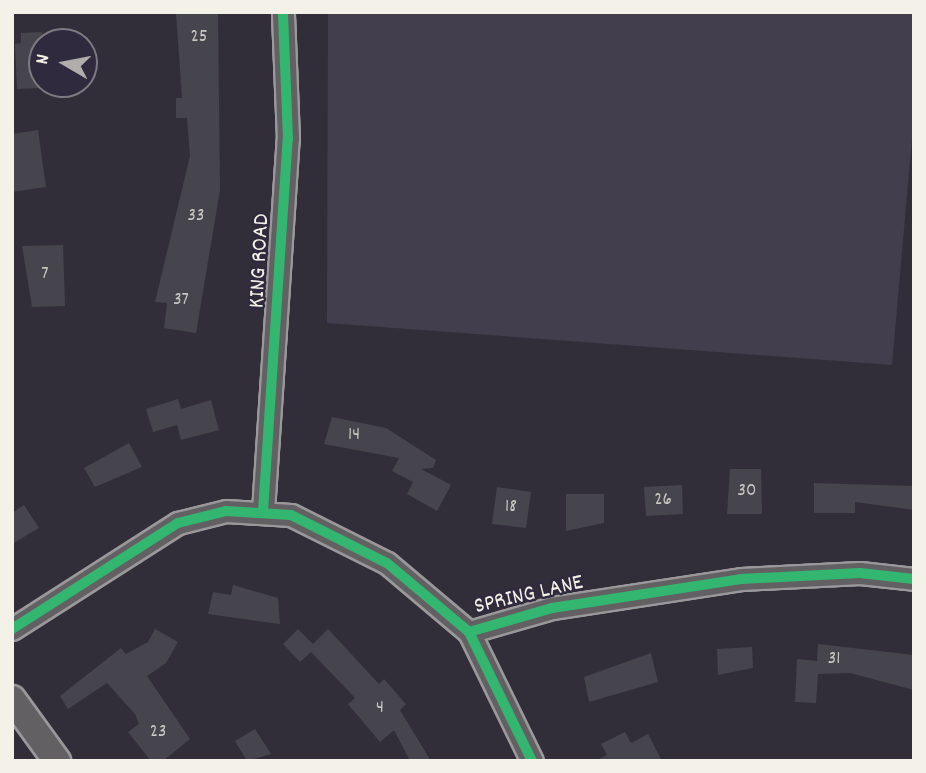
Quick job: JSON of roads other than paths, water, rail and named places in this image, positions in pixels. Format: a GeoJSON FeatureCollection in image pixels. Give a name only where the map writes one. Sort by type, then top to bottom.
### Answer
{"type":"FeatureCollection","features":[{"type":"Feature","properties":{"kind":"street","name":"KING ROAD"},"geometry":{"type":"LineString","coordinates":[[263,511],[288,139],[282,12]]}},
{"type":"Feature","properties":{"kind":"street","name":"SPRING LANE"},"geometry":{"type":"LineString","coordinates":[[12,629],[178,523],[226,511],[263,511],[332,533],[387,563],[469,632],[552,608],[741,579],[860,573],[914,579]]}},
{"type":"Feature","properties":{"kind":"street"},"geometry":{"type":"LineString","coordinates":[[469,632],[532,761]]}},
{"type":"Feature","properties":{"kind":"street"},"geometry":{"type":"LineString","coordinates":[[12,698],[57,761]]}}]}
